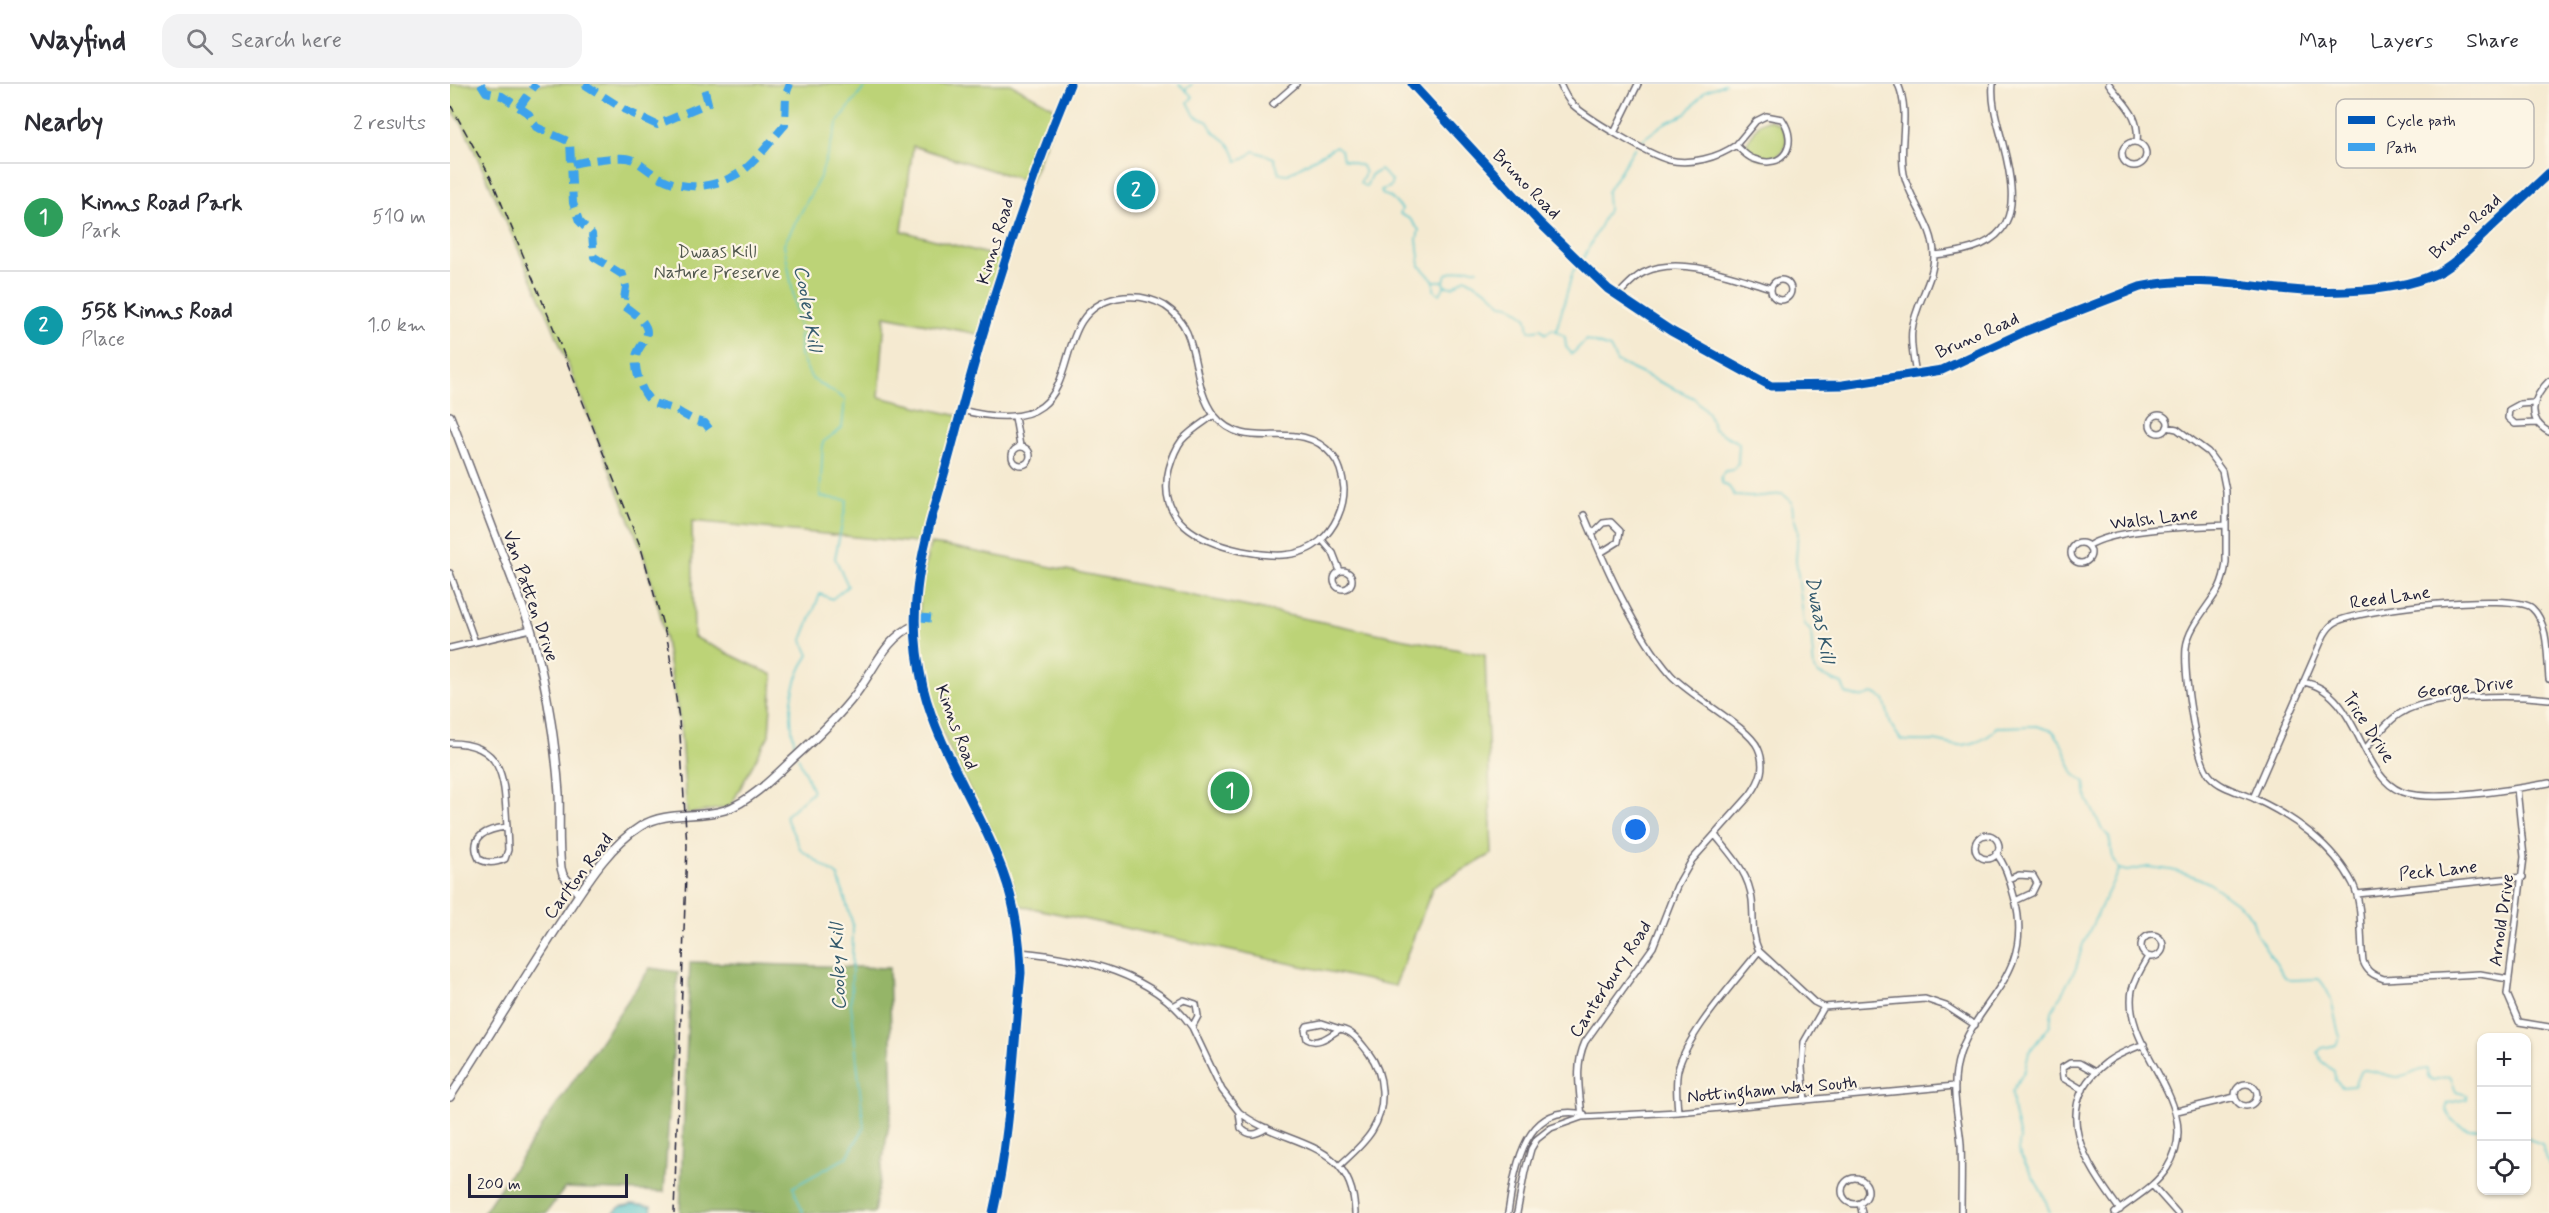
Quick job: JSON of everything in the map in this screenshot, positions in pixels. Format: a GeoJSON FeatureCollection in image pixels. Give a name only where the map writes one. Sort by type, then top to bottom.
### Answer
{"type":"FeatureCollection","features":[{"type":"Feature","properties":{"kind":"street","name":"Kinns Road"},"geometry":{"type":"LineString","coordinates":[[993,1213],[1004,1150],[1021,973],[1020,952],[1011,900],[999,860],[931,714],[923,687],[915,625],[917,590],[921,565],[961,410],[1030,182],[1070,84]]}},
{"type":"Feature","properties":{"kind":"street"},"geometry":{"type":"LineString","coordinates":[[1273,104],[1296,84]]}},
{"type":"Feature","properties":{"kind":"street","name":"Bruno Road"},"geometry":{"type":"LineString","coordinates":[[1412,84],[1540,223],[1617,296],[1671,331],[1771,386],[1843,385],[1942,370],[2026,331],[2156,283],[2191,281],[2319,291],[2381,288],[2413,283],[2443,270],[2465,253],[2549,173]]}},
{"type":"Feature","properties":{"kind":"street"},"geometry":{"type":"LineString","coordinates":[[1560,84],[1574,106],[1657,156],[1670,160],[1700,160],[1715,156],[1736,145],[1756,121],[1766,116],[1782,119],[1790,134],[1788,150],[1779,159],[1770,161],[1755,160],[1736,145]]}},
{"type":"Feature","properties":{"kind":"street"},"geometry":{"type":"LineString","coordinates":[[1615,132],[1638,84]]}},
{"type":"Feature","properties":{"kind":"street"},"geometry":{"type":"LineString","coordinates":[[1898,84],[1904,105],[1902,154],[1904,175],[1930,234],[1934,255],[1932,270],[1912,329],[1911,345],[1916,375]]}},
{"type":"Feature","properties":{"kind":"street"},"geometry":{"type":"LineString","coordinates":[[1934,255],[1963,251],[1981,245],[2003,230],[2012,205],[2011,187],[1993,101],[1994,84]]}},
{"type":"Feature","properties":{"kind":"street"},"geometry":{"type":"LineString","coordinates":[[2109,84],[2137,122],[2137,142]]}},
{"type":"Feature","properties":{"kind":"street"},"geometry":{"type":"LineString","coordinates":[[2137,142],[2143,146],[2146,156],[2143,162],[2133,165],[2125,161],[2123,152],[2128,144],[2137,142]]}},
{"type":"Feature","properties":{"kind":"street"},"geometry":{"type":"LineString","coordinates":[[1617,296],[1644,272],[1666,266],[1687,266],[1771,288]]}},
{"type":"Feature","properties":{"kind":"street"},"geometry":{"type":"LineString","coordinates":[[961,410],[982,415],[1016,417],[1034,412],[1053,394],[1060,383],[1074,336],[1093,309],[1112,300],[1129,297],[1151,298],[1174,312],[1183,324],[1190,340],[1203,389],[1214,415],[1242,434],[1308,436],[1324,444],[1336,460],[1343,482],[1343,503],[1335,523],[1322,540],[1301,551],[1282,556],[1226,548],[1201,540],[1174,515],[1167,494],[1168,475],[1173,456],[1182,440],[1214,415]]}},
{"type":"Feature","properties":{"kind":"street"},"geometry":{"type":"LineString","coordinates":[[2537,423],[2534,403],[2549,381]]}},
{"type":"Feature","properties":{"kind":"street"},"geometry":{"type":"LineString","coordinates":[[2534,403],[2520,404],[2509,410],[2508,418],[2512,423],[2520,425],[2537,423],[2549,432]]}},
{"type":"Feature","properties":{"kind":"street","name":"Van Patten Drive"},"geometry":{"type":"LineString","coordinates":[[450,416],[531,629],[552,736],[559,794],[561,868],[563,875],[579,894]]}},
{"type":"Feature","properties":{"kind":"street"},"geometry":{"type":"LineString","coordinates":[[1016,417],[1020,446]]}},
{"type":"Feature","properties":{"kind":"street"},"geometry":{"type":"LineString","coordinates":[[2167,427],[2177,429],[2216,459],[2225,483],[2224,573],[2220,586],[2186,644],[2187,673],[2203,765],[2215,780],[2286,814],[2312,834],[2344,870],[2357,894],[2363,961],[2366,969],[2374,976],[2384,979],[2480,974],[2508,979]]}},
{"type":"Feature","properties":{"kind":"street","name":"Canterbury Road"},"geometry":{"type":"LineString","coordinates":[[1582,1115],[1579,1066],[1585,1042],[1653,947],[1682,875],[1692,860],[1758,784],[1762,771],[1758,748],[1747,735],[1673,676],[1638,628],[1584,515]]}},
{"type":"Feature","properties":{"kind":"street"},"geometry":{"type":"LineString","coordinates":[[1592,534],[1603,523],[1611,522],[1620,531],[1618,542],[1602,552]]}},
{"type":"Feature","properties":{"kind":"street","name":"Walsh Lane"},"geometry":{"type":"LineString","coordinates":[[2088,546],[2126,534],[2226,525]]}},
{"type":"Feature","properties":{"kind":"street"},"geometry":{"type":"LineString","coordinates":[[1322,540],[1333,553],[1340,571]]}},
{"type":"Feature","properties":{"kind":"street"},"geometry":{"type":"LineString","coordinates":[[450,573],[475,642]]}},
{"type":"Feature","properties":{"kind":"street","name":"Reed Lane"},"geometry":{"type":"LineString","coordinates":[[2253,798],[2324,635],[2337,621],[2369,613],[2491,600],[2515,602],[2534,609],[2542,624],[2549,679]]}},
{"type":"Feature","properties":{"kind":"street","name":"Carlton Road"},"geometry":{"type":"LineString","coordinates":[[450,1097],[579,894],[616,846],[640,826],[663,817],[724,810],[756,791],[801,752],[852,699],[896,636],[915,625]]}},
{"type":"Feature","properties":{"kind":"street"},"geometry":{"type":"LineString","coordinates":[[450,648],[531,629]]}},
{"type":"Feature","properties":{"kind":"street","name":"Trice Drive"},"geometry":{"type":"LineString","coordinates":[[2304,682],[2327,692],[2339,702],[2382,775],[2403,792],[2445,796],[2517,789],[2549,783]]}},
{"type":"Feature","properties":{"kind":"street","name":"George Drive"},"geometry":{"type":"LineString","coordinates":[[2365,749],[2400,713],[2431,702],[2522,696],[2549,699]]}},
{"type":"Feature","properties":{"kind":"street"},"geometry":{"type":"LineString","coordinates":[[450,743],[460,743],[492,757],[498,764],[504,786],[507,827],[508,850],[505,859],[493,862],[479,859],[475,846],[477,838],[487,830],[507,827]]}},
{"type":"Feature","properties":{"kind":"street","name":"Arnold Drive"},"geometry":{"type":"LineString","coordinates":[[2517,789],[2524,857],[2507,994],[2517,1020],[2524,1024],[2549,1027]]}},
{"type":"Feature","properties":{"kind":"street"},"geometry":{"type":"LineString","coordinates":[[1714,835],[1741,867],[1747,879],[1752,901],[1754,941],[1759,951],[1806,996],[1824,1007],[1925,999],[1946,1006],[1975,1025]]}},
{"type":"Feature","properties":{"kind":"street"},"geometry":{"type":"LineString","coordinates":[[1961,1213],[1961,1149],[1955,1086],[1959,1055],[2009,972],[2016,954],[2019,934],[2015,901],[2009,879],[1996,853],[1998,847],[1995,838],[1986,835],[1978,839],[1975,847],[1978,855],[1986,858],[1996,853]]}},
{"type":"Feature","properties":{"kind":"street"},"geometry":{"type":"LineString","coordinates":[[2009,879],[2027,874],[2033,876],[2037,883],[2032,893],[2015,901]]}},
{"type":"Feature","properties":{"kind":"street","name":"Peck Lane"},"geometry":{"type":"LineString","coordinates":[[2357,894],[2523,877]]}},
{"type":"Feature","properties":{"kind":"street"},"geometry":{"type":"LineString","coordinates":[[2156,935],[2163,942],[2163,949],[2157,956],[2148,957],[2143,952],[2141,943],[2147,936],[2156,935]]}},
{"type":"Feature","properties":{"kind":"street"},"geometry":{"type":"LineString","coordinates":[[1678,1112],[1677,1072],[1683,1056],[1694,1037],[1759,951]]}},
{"type":"Feature","properties":{"kind":"street"},"geometry":{"type":"LineString","coordinates":[[1020,952],[1054,956],[1100,967],[1133,979],[1175,1005],[1192,1027],[1222,1090],[1239,1112],[1267,1128],[1327,1154],[1340,1165],[1352,1189],[1355,1213]]}},
{"type":"Feature","properties":{"kind":"street"},"geometry":{"type":"LineString","coordinates":[[2144,1044],[2108,1061],[2095,1072],[2083,1090],[2075,1109],[2078,1138],[2083,1154],[2117,1211],[2153,1186],[2172,1159],[2177,1138],[2177,1111],[2136,1024],[2132,998],[2136,979],[2148,957]]}},
{"type":"Feature","properties":{"kind":"street"},"geometry":{"type":"LineString","coordinates":[[1175,1005],[1184,1000],[1193,1001],[1196,1004],[1198,1016],[1192,1027]]}},
{"type":"Feature","properties":{"kind":"street"},"geometry":{"type":"LineString","coordinates":[[1805,1101],[1802,1067],[1804,1042],[1824,1007]]}},
{"type":"Feature","properties":{"kind":"street"},"geometry":{"type":"LineString","coordinates":[[1340,1029],[1319,1041],[1310,1042],[1305,1035],[1307,1026],[1312,1024],[1328,1024],[1340,1029],[1352,1034],[1373,1059],[1381,1080],[1382,1102],[1373,1130],[1340,1165]]}},
{"type":"Feature","properties":{"kind":"street"},"geometry":{"type":"LineString","coordinates":[[2083,1090],[2063,1078],[2062,1068],[2070,1062],[2079,1063],[2095,1072]]}},
{"type":"Feature","properties":{"kind":"street"},"geometry":{"type":"LineString","coordinates":[[2242,1084],[2252,1085],[2257,1093],[2255,1102],[2247,1106],[2238,1103],[2235,1097],[2235,1091],[2242,1084]]}},
{"type":"Feature","properties":{"kind":"street","name":"Nottingham Way South"},"geometry":{"type":"LineString","coordinates":[[1508,1213],[1519,1157],[1528,1137],[1541,1122],[1563,1113],[1591,1117],[1678,1112],[1955,1086]]}},
{"type":"Feature","properties":{"kind":"street"},"geometry":{"type":"LineString","coordinates":[[2177,1111],[2235,1097]]}},
{"type":"Feature","properties":{"kind":"street"},"geometry":{"type":"LineString","coordinates":[[1239,1112],[1240,1128],[1246,1133],[1253,1135],[1267,1128]]}},
{"type":"Feature","properties":{"kind":"street","name":"Nottingham Way South"},"geometry":{"type":"LineString","coordinates":[[1517,1213],[1528,1157],[1537,1139],[1551,1128],[1582,1115]]}},
{"type":"Feature","properties":{"kind":"street"},"geometry":{"type":"LineString","coordinates":[[1849,1179],[1858,1179],[1867,1187],[1867,1197],[1860,1203],[1850,1204],[1842,1195],[1842,1186],[1849,1179]]}},
{"type":"Feature","properties":{"kind":"street"},"geometry":{"type":"LineString","coordinates":[[2153,1186],[2177,1213]]}},
{"type":"Feature","properties":{"kind":"street"},"geometry":{"type":"LineString","coordinates":[[1860,1203],[1862,1213]]}},
{"type":"Feature","properties":{"kind":"green space","name":"Dwaas Kill Nature Preserve"},"geometry":{"type":"Polygon","coordinates":[[[450,84],[1011,84],[1059,110],[1030,182],[913,146],[902,231],[1006,259],[983,335],[885,316],[879,397],[959,416],[926,544],[692,521],[694,637],[773,675],[769,735],[730,807],[687,814],[680,724],[660,613],[643,553],[551,322],[464,127],[450,106],[450,84]]]}},
{"type":"Feature","properties":{"kind":"green space"},"geometry":{"type":"Polygon","coordinates":[[[1767,120],[1780,125],[1786,136],[1786,145],[1774,157],[1757,158],[1750,153],[1746,144],[1759,124],[1767,120]]]}},
{"type":"Feature","properties":{"kind":"green space"},"geometry":{"type":"Polygon","coordinates":[[[930,544],[1485,655],[1492,854],[1433,887],[1395,986],[1018,905],[1012,881],[985,818],[956,764],[934,712],[919,643],[920,588],[930,544]]]}},
{"type":"Feature","properties":{"kind":"green space"},"geometry":{"type":"Polygon","coordinates":[[[690,962],[889,968],[893,1100],[874,1213],[680,1213],[690,962]]]}},
{"type":"Feature","properties":{"kind":"green space"},"geometry":{"type":"Polygon","coordinates":[[[650,968],[678,972],[664,1192],[565,1188],[546,1213],[483,1213],[650,968]]]}},
{"type":"Feature","properties":{"kind":"water"},"geometry":{"type":"Polygon","coordinates":[[[632,1204],[651,1206],[652,1213],[613,1213],[620,1207],[632,1204]]]}},
{"type":"Feature","properties":{"kind":"waterway","name":"Cooley Kill"},"geometry":{"type":"LineString","coordinates":[[797,752],[792,727],[792,702],[797,677],[809,655],[802,640],[820,594],[832,599],[848,586],[835,558],[847,500],[820,497],[823,442],[842,428],[845,399],[812,379],[800,355],[800,331],[784,244],[820,177],[838,122],[867,84]]}},
{"type":"Feature","properties":{"kind":"waterway","name":"Dwaas Kill"},"geometry":{"type":"LineString","coordinates":[[1179,84],[1193,97],[1188,102],[1195,116],[1208,122],[1211,128],[1231,146],[1237,161],[1244,159],[1254,151],[1274,158],[1279,173],[1288,174],[1336,146],[1341,150],[1343,159],[1362,166],[1365,173],[1360,183],[1366,187],[1371,175],[1380,170],[1392,181],[1390,187],[1381,190],[1382,194],[1390,197],[1402,209],[1400,214],[1410,219],[1419,230],[1417,239],[1420,266],[1434,281],[1444,281],[1444,286],[1453,287],[1465,278],[1488,291],[1502,304],[1510,305],[1524,315],[1529,331],[1541,329],[1545,334],[1553,329],[1565,337],[1566,347],[1572,354],[1586,340],[1610,348],[1617,362],[1694,398],[1708,413],[1714,429],[1739,443],[1738,463],[1733,470],[1725,471],[1721,477],[1722,483],[1729,487],[1735,496],[1783,494],[1792,502],[1798,530],[1796,560],[1804,623],[1811,632],[1814,669],[1818,674],[1842,684],[1846,693],[1850,695],[1863,697],[1873,693],[1884,699],[1891,725],[1901,740],[1960,745],[1984,739],[1996,727],[2037,726],[2053,731],[2061,742],[2074,774],[2085,782],[2087,799],[2101,827],[2109,837],[2113,858],[2119,869],[2127,871],[2148,867],[2171,870],[2209,883],[2246,910],[2252,919],[2257,935],[2285,977],[2290,980],[2319,979],[2331,1000],[2340,1037],[2336,1045],[2322,1048],[2318,1052],[2321,1061],[2334,1071],[2335,1080],[2342,1087],[2354,1086],[2361,1070],[2399,1077],[2427,1069],[2428,1077],[2433,1080],[2450,1076],[2456,1092],[2467,1095],[2467,1099],[2448,1103],[2446,1109],[2460,1126],[2477,1129]]}},
{"type":"Feature","properties":{"kind":"waterway"},"geometry":{"type":"LineString","coordinates":[[1186,89],[1192,84]]}},
{"type":"Feature","properties":{"kind":"waterway"},"geometry":{"type":"LineString","coordinates":[[1642,140],[1665,123],[1686,114],[1705,91],[1725,84]]}},
{"type":"Feature","properties":{"kind":"waterway"},"geometry":{"type":"LineString","coordinates":[[1583,259],[1608,210],[1607,192],[1635,147]]}},
{"type":"Feature","properties":{"kind":"waterway"},"geometry":{"type":"LineString","coordinates":[[1556,331],[1573,271],[1577,266]]}},
{"type":"Feature","properties":{"kind":"waterway"},"geometry":{"type":"LineString","coordinates":[[1444,281],[1446,274],[1469,268],[1478,270]]}},
{"type":"Feature","properties":{"kind":"waterway"},"geometry":{"type":"LineString","coordinates":[[1434,282],[1434,290],[1440,294],[1444,287]]}},
{"type":"Feature","properties":{"kind":"waterway","name":"Cooley Kill"},"geometry":{"type":"LineString","coordinates":[[798,757],[813,791],[785,816],[801,850],[838,876],[853,925],[851,1004],[864,1128],[847,1157],[793,1187],[803,1213]]}},
{"type":"Feature","properties":{"kind":"waterway"},"geometry":{"type":"LineString","coordinates":[[2050,1213],[2044,1196],[2018,1151],[2020,1138],[2012,1092],[2025,1070],[2029,1052],[2050,1025],[2052,1011],[2076,968],[2083,944],[2119,869]]}},
{"type":"Feature","properties":{"kind":"waterway","name":"Dwaas Kill"},"geometry":{"type":"LineString","coordinates":[[2531,1140],[2542,1144],[2549,1165]]}},
{"type":"Feature","properties":{"kind":"railway"},"geometry":{"type":"LineString","coordinates":[[450,104],[491,178],[553,327],[641,548],[668,643],[679,719],[687,846],[674,1213]]}},
{"type":"Feature","properties":{"kind":"marked path"},"geometry":{"type":"LineString","coordinates":[[481,84],[486,92],[502,96],[529,114],[536,127],[570,142],[573,203],[579,221],[592,234],[594,257],[623,275],[626,287],[623,305],[638,317],[646,328],[647,335],[636,357],[638,375],[643,389],[654,403],[705,423],[713,434]]}},
{"type":"Feature","properties":{"kind":"marked path"},"geometry":{"type":"LineString","coordinates":[[519,108],[536,84]]}},
{"type":"Feature","properties":{"kind":"marked path"},"geometry":{"type":"LineString","coordinates":[[584,84],[625,110],[657,125],[708,103],[703,84]]}},
{"type":"Feature","properties":{"kind":"marked path"},"geometry":{"type":"LineString","coordinates":[[573,164],[627,158],[664,180],[686,186],[709,185],[731,178],[747,168],[785,125],[786,94],[790,84]]}},
{"type":"Feature","properties":{"kind":"marked path"},"geometry":{"type":"LineString","coordinates":[[916,617],[936,619]]}},
{"type":"Feature","properties":{"kind":"cycle path"},"geometry":{"type":"LineString","coordinates":[[993,1213],[1004,1154],[1011,1093],[1021,973],[1019,944],[1012,900],[1003,872],[989,837],[947,753],[923,687],[915,627],[916,602],[919,572],[927,536],[990,310],[1035,173],[1070,84]]}},
{"type":"Feature","properties":{"kind":"cycle path"},"geometry":{"type":"LineString","coordinates":[[1412,84],[1540,223],[1608,289],[1671,331],[1771,386],[1843,385],[1942,370],[2026,331],[2140,287],[2157,284],[2192,281],[2319,291],[2363,290],[2405,284],[2441,271],[2453,263],[2549,173]]}},
{"type":"Feature","properties":{"kind":"place","name":"558 Kinns Road"},"geometry":{"type":"Point","coordinates":[1136,190]}},
{"type":"Feature","properties":{"kind":"place","name":"Kinns Road Park"},"geometry":{"type":"Point","coordinates":[1230,791]}}]}
